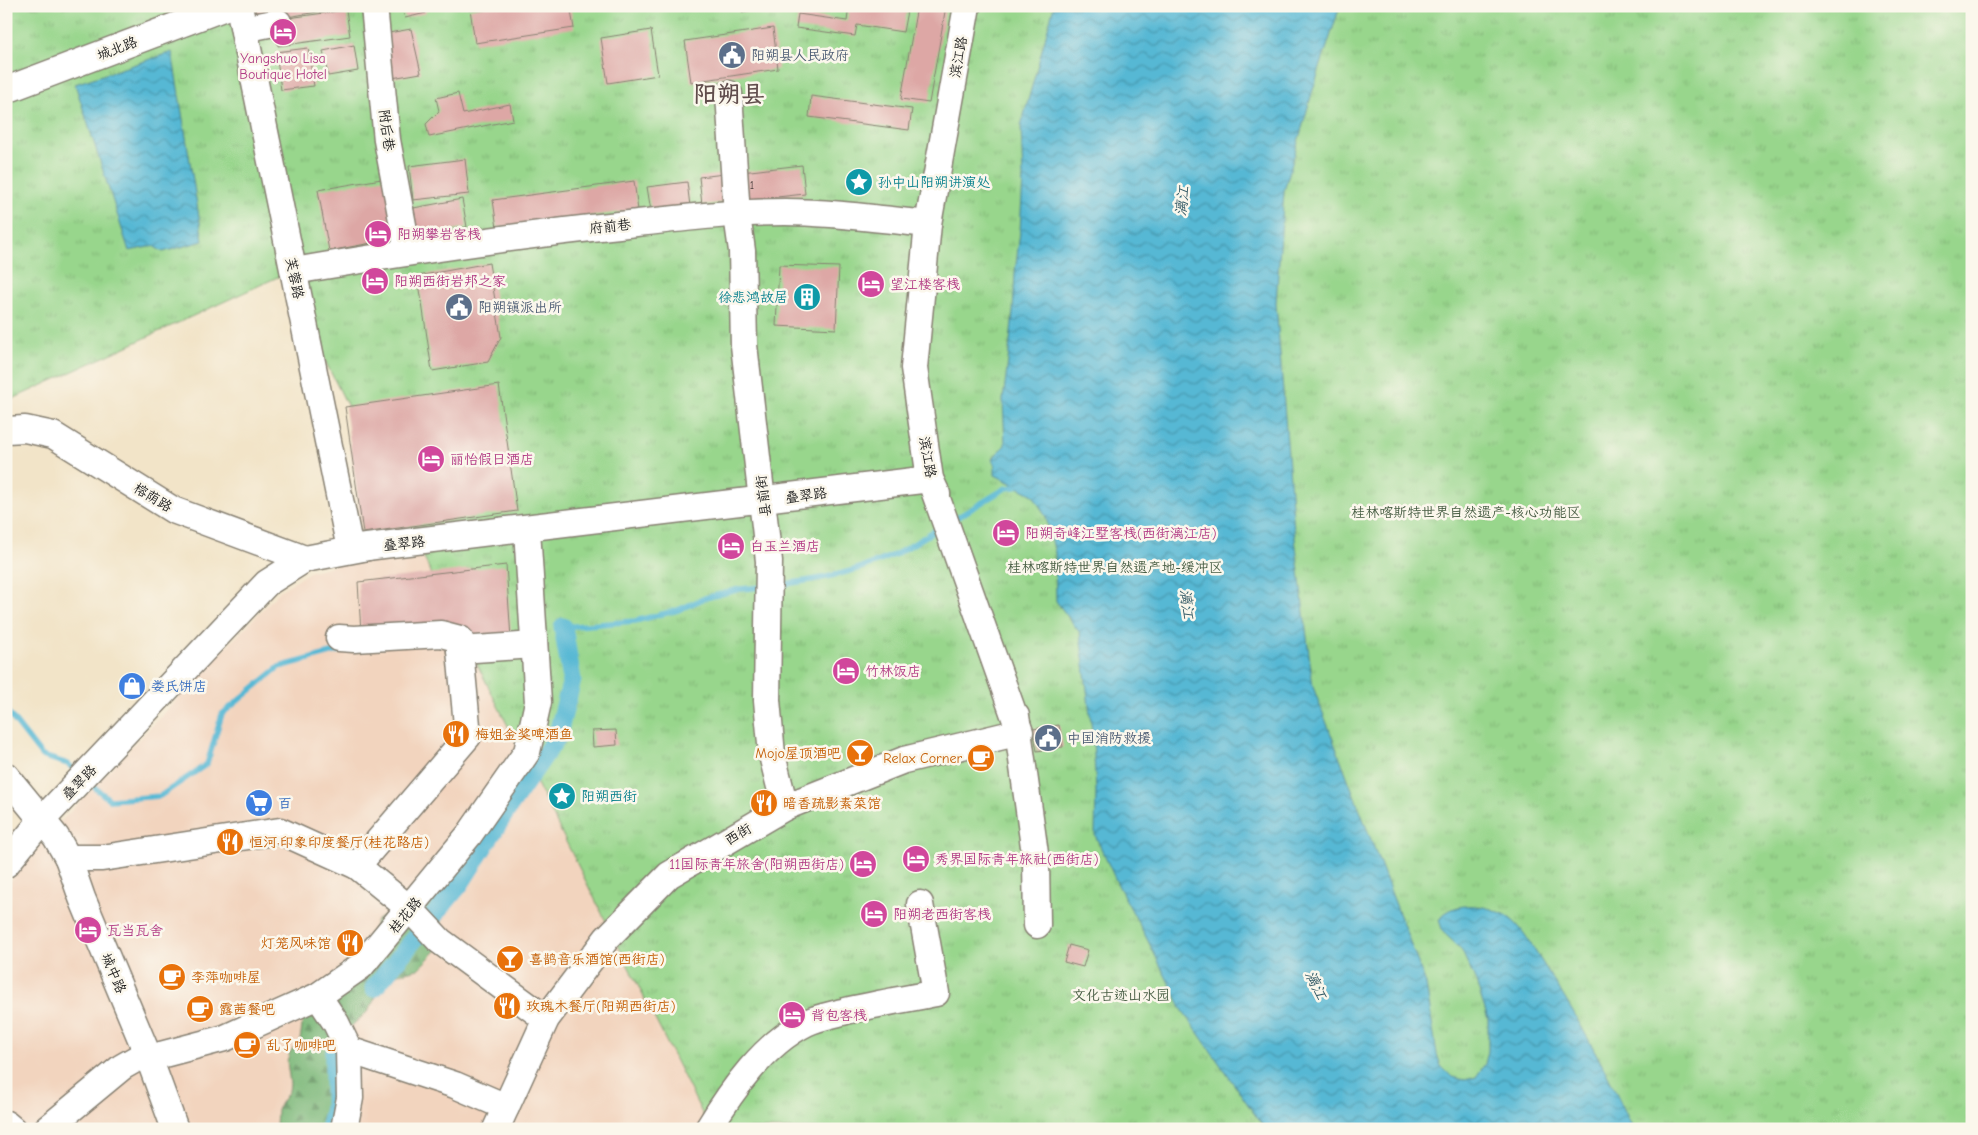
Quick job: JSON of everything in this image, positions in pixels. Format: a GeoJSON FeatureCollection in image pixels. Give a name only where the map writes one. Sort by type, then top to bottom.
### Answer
{"type":"FeatureCollection","features":[{"type":"Feature","properties":{"kind":"street","name":"城北路"},"geometry":{"type":"LineString","coordinates":[[6,90],[228,6]]}},
{"type":"Feature","properties":{"kind":"street","name":"附后巷"},"geometry":{"type":"LineString","coordinates":[[374,6],[387,140],[408,252]]}},
{"type":"Feature","properties":{"kind":"street","name":"滨江路"},"geometry":{"type":"LineString","coordinates":[[967,6],[928,224],[914,368],[930,479],[978,566],[990,596],[1020,732],[1036,861],[1037,925]]}},
{"type":"Feature","properties":{"kind":"street"},"geometry":{"type":"LineString","coordinates":[[278,22],[241,18],[350,549],[930,479],[1020,732]]}},
{"type":"Feature","properties":{"kind":"street","name":"芙蓉路"},"geometry":{"type":"LineString","coordinates":[[241,18],[350,549]]}},
{"type":"Feature","properties":{"kind":"street","name":"县前街"},"geometry":{"type":"LineString","coordinates":[[730,94],[737,215],[742,251],[744,345],[764,501],[769,561],[767,700],[772,755],[785,806]]}},
{"type":"Feature","properties":{"kind":"street","name":"府前巷"},"geometry":{"type":"LineString","coordinates":[[294,271],[408,252],[670,219],[783,212],[816,213],[928,224]]}},
{"type":"Feature","properties":{"kind":"street","name":"榕荫路"},"geometry":{"type":"LineString","coordinates":[[6,430],[25,429],[53,436],[173,510],[305,559]]}},
{"type":"Feature","properties":{"kind":"street","name":"叠翠路"},"geometry":{"type":"LineString","coordinates":[[6,864],[42,820],[140,719],[267,583],[305,559],[350,549],[527,530],[930,479]]}},
{"type":"Feature","properties":{"kind":"street","name":"桂花路"},"geometry":{"type":"LineString","coordinates":[[47,1129],[122,1067],[136,1059],[149,1058],[224,1038],[318,996],[361,966],[469,836],[526,752],[538,702],[527,530]]}},
{"type":"Feature","properties":{"kind":"street"},"geometry":{"type":"LineString","coordinates":[[339,638],[354,639],[442,634],[460,639],[468,736],[357,866]]}},
{"type":"Feature","properties":{"kind":"street"},"geometry":{"type":"LineString","coordinates":[[460,650],[534,642]]}},
{"type":"Feature","properties":{"kind":"street","name":"西街"},"geometry":{"type":"LineString","coordinates":[[501,1118],[546,1019],[607,938],[669,875],[785,806],[904,760],[1020,732]]}},
{"type":"Feature","properties":{"kind":"street","name":"城中路"},"geometry":{"type":"LineString","coordinates":[[6,776],[56,837],[68,858],[82,898],[149,1058],[175,1129]]}},
{"type":"Feature","properties":{"kind":"street"},"geometry":{"type":"LineString","coordinates":[[68,858],[102,858],[280,831],[357,866],[410,909],[440,941],[546,1019]]}},
{"type":"Feature","properties":{"kind":"street"},"geometry":{"type":"LineString","coordinates":[[708,1129],[755,1063],[805,1023],[864,1007],[936,993],[920,904]]}},
{"type":"Feature","properties":{"kind":"street"},"geometry":{"type":"LineString","coordinates":[[318,996],[336,1023],[349,1050],[350,1098],[344,1129]]}},
{"type":"Feature","properties":{"kind":"street"},"geometry":{"type":"LineString","coordinates":[[349,1050],[455,1084],[501,1118]]}},
{"type":"Feature","properties":{"kind":"street"},"geometry":{"type":"LineString","coordinates":[[6,1124],[12,1129]]}},
{"type":"Feature","properties":{"kind":"shaded area","name":"阳朔西街"},"geometry":{"type":"Polygon","coordinates":[[[557,539],[713,1129],[183,1129],[158,1054],[39,1125],[27,1128],[6,1116],[6,886],[47,836],[281,590],[311,571],[359,560],[557,539]]]}},
{"type":"Feature","properties":{"kind":"shaded area"},"geometry":{"type":"Polygon","coordinates":[[[139,1064],[170,1129],[57,1129],[139,1064]]]}},
{"type":"Feature","properties":{"kind":"green space","name":"桂林喀斯特世界自然遗产地-缓冲区"},"geometry":{"type":"Polygon","coordinates":[[[6,6],[1972,6],[1972,1129],[710,1129],[282,275],[6,402],[6,6]]]}},
{"type":"Feature","properties":{"kind":"green space"},"geometry":{"type":"Polygon","coordinates":[[[519,784],[463,871],[443,915],[436,951],[418,969],[391,977],[378,993],[368,1011],[348,1029],[335,1129],[276,1129],[277,1109],[289,1091],[287,1061],[290,1052],[300,1040],[304,1012],[313,1005],[372,932],[377,920],[387,914],[420,907],[519,784]]]}},
{"type":"Feature","properties":{"kind":"water","name":"漓江"},"geometry":{"type":"Polygon","coordinates":[[[1054,6],[1340,6],[1312,93],[1284,191],[1276,303],[1294,530],[1313,687],[1426,984],[1437,1054],[1441,1066],[1452,1077],[1465,1080],[1476,1077],[1485,1064],[1488,1051],[1488,1019],[1476,982],[1461,949],[1443,932],[1439,920],[1454,908],[1462,906],[1489,908],[1505,915],[1516,923],[1529,941],[1592,1046],[1633,1129],[1265,1129],[1183,1011],[1119,887],[1095,835],[1096,790],[1093,739],[1080,633],[1056,601],[1055,553],[1046,517],[1033,495],[995,475],[995,466],[992,459],[1005,445],[1003,400],[1013,312],[1023,178],[1021,126],[1054,6]]]}},
{"type":"Feature","properties":{"kind":"water"},"geometry":{"type":"Polygon","coordinates":[[[172,52],[203,241],[163,252],[153,246],[129,251],[75,84],[172,52]]]}},
{"type":"Feature","properties":{"kind":"building"},"geometry":{"type":"Polygon","coordinates":[[[255,6],[328,6],[329,10],[257,22],[255,6]]]}},
{"type":"Feature","properties":{"kind":"building"},"geometry":{"type":"Polygon","coordinates":[[[401,6],[425,6],[426,13],[405,18],[401,6]]]}},
{"type":"Feature","properties":{"kind":"building"},"geometry":{"type":"Polygon","coordinates":[[[485,6],[570,6],[574,28],[475,43],[470,9],[485,6]]]}},
{"type":"Feature","properties":{"kind":"building","name":"阳朔县人民政府"},"geometry":{"type":"Polygon","coordinates":[[[741,6],[769,6],[769,7],[742,12],[741,6]]]}},
{"type":"Feature","properties":{"kind":"building","name":"阳朔县人民政府"},"geometry":{"type":"Polygon","coordinates":[[[849,6],[877,6],[907,11],[903,32],[857,25],[855,36],[796,28],[798,14],[847,21],[849,6]]]}},
{"type":"Feature","properties":{"kind":"building"},"geometry":{"type":"Polygon","coordinates":[[[917,6],[946,6],[929,103],[901,99],[917,6]]]}},
{"type":"Feature","properties":{"kind":"building"},"geometry":{"type":"Polygon","coordinates":[[[346,10],[350,36],[278,46],[274,20],[346,10]]]}},
{"type":"Feature","properties":{"kind":"building","name":"阳朔县人民政府"},"geometry":{"type":"Polygon","coordinates":[[[773,28],[778,69],[691,82],[685,41],[773,28]]]}},
{"type":"Feature","properties":{"kind":"building"},"geometry":{"type":"Polygon","coordinates":[[[411,29],[421,73],[392,78],[383,34],[411,29]]]}},
{"type":"Feature","properties":{"kind":"building"},"geometry":{"type":"Polygon","coordinates":[[[651,30],[658,75],[608,83],[601,38],[651,30]]]}},
{"type":"Feature","properties":{"kind":"building"},"geometry":{"type":"Polygon","coordinates":[[[354,45],[358,71],[328,76],[323,51],[354,45]]]}},
{"type":"Feature","properties":{"kind":"building"},"geometry":{"type":"Polygon","coordinates":[[[308,48],[314,86],[281,90],[276,52],[308,48]]]}},
{"type":"Feature","properties":{"kind":"building"},"geometry":{"type":"Polygon","coordinates":[[[458,93],[463,114],[510,104],[513,120],[429,137],[426,124],[439,111],[436,98],[458,93]]]}},
{"type":"Feature","properties":{"kind":"building"},"geometry":{"type":"Polygon","coordinates":[[[811,96],[912,109],[909,130],[809,117],[811,96]]]}},
{"type":"Feature","properties":{"kind":"building"},"geometry":{"type":"Polygon","coordinates":[[[465,159],[469,194],[413,200],[409,166],[465,159]]]}},
{"type":"Feature","properties":{"kind":"building"},"geometry":{"type":"Polygon","coordinates":[[[802,165],[805,194],[702,205],[699,177],[802,165]]]}},
{"type":"Feature","properties":{"kind":"building"},"geometry":{"type":"Polygon","coordinates":[[[387,178],[398,238],[329,251],[318,190],[387,178]]]}},
{"type":"Feature","properties":{"kind":"building"},"geometry":{"type":"Polygon","coordinates":[[[634,181],[638,210],[497,228],[493,200],[634,181]]]}},
{"type":"Feature","properties":{"kind":"building"},"geometry":{"type":"Polygon","coordinates":[[[687,182],[690,206],[651,211],[647,187],[687,182]]]}},
{"type":"Feature","properties":{"kind":"building"},"geometry":{"type":"Polygon","coordinates":[[[462,199],[467,227],[414,238],[408,209],[462,199]]]}},
{"type":"Feature","properties":{"kind":"building","name":"阳朔镇派出所"},"geometry":{"type":"Polygon","coordinates":[[[489,263],[501,337],[488,362],[432,371],[418,276],[489,263]]]}},
{"type":"Feature","properties":{"kind":"building","name":"徐悲鸿故居"},"geometry":{"type":"Polygon","coordinates":[[[779,265],[839,267],[836,329],[776,326],[779,265]]]}},
{"type":"Feature","properties":{"kind":"building","name":"丽怡假日酒店"},"geometry":{"type":"Polygon","coordinates":[[[499,385],[517,511],[363,533],[345,407],[499,385]]]}},
{"type":"Feature","properties":{"kind":"building"},"geometry":{"type":"Polygon","coordinates":[[[506,565],[511,638],[463,642],[462,626],[361,633],[358,582],[506,565]]]}},
{"type":"Feature","properties":{"kind":"building","name":"中国消防救援"},"geometry":{"type":"Polygon","coordinates":[[[1059,725],[1063,747],[1037,751],[1033,729],[1059,725]]]}},
{"type":"Feature","properties":{"kind":"building"},"geometry":{"type":"Polygon","coordinates":[[[616,730],[617,745],[593,747],[592,731],[616,730]]]}},
{"type":"Feature","properties":{"kind":"building"},"geometry":{"type":"Polygon","coordinates":[[[1069,945],[1088,950],[1083,967],[1064,962],[1069,945]]]}},
{"type":"Feature","properties":{"kind":"waterway"},"geometry":{"type":"LineString","coordinates":[[953,520],[1006,488],[1016,487]]}},
{"type":"Feature","properties":{"kind":"waterway"},"geometry":{"type":"LineString","coordinates":[[775,585],[805,581],[851,571],[880,561],[906,549],[941,527]]}},
{"type":"Feature","properties":{"kind":"waterway"},"geometry":{"type":"LineString","coordinates":[[563,627],[635,621],[678,610],[705,598],[740,589],[763,587]]}},
{"type":"Feature","properties":{"kind":"waterway"},"geometry":{"type":"LineString","coordinates":[[374,988],[460,884],[510,805],[557,737],[572,680],[563,627]]}},
{"type":"Feature","properties":{"kind":"waterway"},"geometry":{"type":"LineString","coordinates":[[88,782],[110,800],[160,796],[207,764],[222,714],[279,667],[346,649]]}},
{"type":"Feature","properties":{"kind":"waterway"},"geometry":{"type":"LineString","coordinates":[[6,710],[42,756],[68,764],[78,773]]}},
{"type":"Feature","properties":{"kind":"waterway"},"geometry":{"type":"LineString","coordinates":[[329,1129],[334,1108],[334,1054]]}},
{"type":"Feature","properties":{"kind":"place","name":"Yangshuo Lisa Boutique Hotel"},"geometry":{"type":"Point","coordinates":[283,32]}},
{"type":"Feature","properties":{"kind":"place","name":"阳朔县人民政府"},"geometry":{"type":"Point","coordinates":[732,55]}},
{"type":"Feature","properties":{"kind":"place","name":"孙中山阳朔讲演处"},"geometry":{"type":"Point","coordinates":[859,182]}},
{"type":"Feature","properties":{"kind":"place","name":"阳朔攀岩客栈"},"geometry":{"type":"Point","coordinates":[378,234]}},
{"type":"Feature","properties":{"kind":"place","name":"阳朔西街岩邦之家"},"geometry":{"type":"Point","coordinates":[375,281]}},
{"type":"Feature","properties":{"kind":"place","name":"望江楼客栈"},"geometry":{"type":"Point","coordinates":[871,284]}},
{"type":"Feature","properties":{"kind":"place","name":"徐悲鸿故居"},"geometry":{"type":"Point","coordinates":[807,297]}},
{"type":"Feature","properties":{"kind":"place","name":"阳朔镇派出所"},"geometry":{"type":"Point","coordinates":[459,307]}},
{"type":"Feature","properties":{"kind":"place","name":"丽怡假日酒店"},"geometry":{"type":"Point","coordinates":[431,459]}},
{"type":"Feature","properties":{"kind":"place","name":"阳朔奇峰江墅客栈(西街漓江店)"},"geometry":{"type":"Point","coordinates":[1006,533]}},
{"type":"Feature","properties":{"kind":"place","name":"白玉兰酒店"},"geometry":{"type":"Point","coordinates":[731,546]}},
{"type":"Feature","properties":{"kind":"place","name":"竹林饭店"},"geometry":{"type":"Point","coordinates":[846,671]}},
{"type":"Feature","properties":{"kind":"place","name":"娄氏饼店"},"geometry":{"type":"Point","coordinates":[132,686]}},
{"type":"Feature","properties":{"kind":"place","name":"梅姐金奖啤酒鱼"},"geometry":{"type":"Point","coordinates":[456,734]}},
{"type":"Feature","properties":{"kind":"place","name":"中国消防救援"},"geometry":{"type":"Point","coordinates":[1048,738]}},
{"type":"Feature","properties":{"kind":"place","name":"Mojo屋顶酒吧"},"geometry":{"type":"Point","coordinates":[860,753]}},
{"type":"Feature","properties":{"kind":"place","name":"Relax Corner"},"geometry":{"type":"Point","coordinates":[981,758]}},
{"type":"Feature","properties":{"kind":"place","name":"阳朔西街"},"geometry":{"type":"Point","coordinates":[562,796]}},
{"type":"Feature","properties":{"kind":"place","name":"百"},"geometry":{"type":"Point","coordinates":[259,803]}},
{"type":"Feature","properties":{"kind":"place","name":"暗香疏影素菜馆"},"geometry":{"type":"Point","coordinates":[764,803]}},
{"type":"Feature","properties":{"kind":"place","name":"恒河·印象印度餐厅(桂花路店)"},"geometry":{"type":"Point","coordinates":[230,842]}},
{"type":"Feature","properties":{"kind":"place","name":"秀界国际青年旅社(西街店)"},"geometry":{"type":"Point","coordinates":[916,859]}},
{"type":"Feature","properties":{"kind":"place","name":"11国际青年旅舍(阳朔西街店)"},"geometry":{"type":"Point","coordinates":[863,864]}},
{"type":"Feature","properties":{"kind":"place","name":"阳朔老西街客栈"},"geometry":{"type":"Point","coordinates":[874,914]}},
{"type":"Feature","properties":{"kind":"place","name":"瓦当瓦舍"},"geometry":{"type":"Point","coordinates":[88,930]}},
{"type":"Feature","properties":{"kind":"place","name":"灯笼风味馆"},"geometry":{"type":"Point","coordinates":[350,943]}},
{"type":"Feature","properties":{"kind":"place","name":"喜鹊音乐酒馆(西街店)"},"geometry":{"type":"Point","coordinates":[510,959]}},
{"type":"Feature","properties":{"kind":"place","name":"李萍咖啡屋"},"geometry":{"type":"Point","coordinates":[172,977]}},
{"type":"Feature","properties":{"kind":"place","name":"玫瑰木餐厅(阳朔西街店)"},"geometry":{"type":"Point","coordinates":[507,1006]}},
{"type":"Feature","properties":{"kind":"place","name":"露茜餐吧"},"geometry":{"type":"Point","coordinates":[200,1009]}},
{"type":"Feature","properties":{"kind":"place","name":"背包客栈"},"geometry":{"type":"Point","coordinates":[792,1015]}},
{"type":"Feature","properties":{"kind":"place","name":"乱了咖啡吧"},"geometry":{"type":"Point","coordinates":[247,1045]}},
{"type":"Feature","properties":{"kind":"district","name":"阳朔县"},"geometry":{"type":"Point","coordinates":[729,94]}},
{"type":"Feature","properties":{"kind":"park label","name":"桂林喀斯特世界自然遗产-核心功能区"},"geometry":{"type":"Point","coordinates":[1466,512]}},
{"type":"Feature","properties":{"kind":"park label","name":"文化古迹山水园"},"geometry":{"type":"Point","coordinates":[1121,995]}}]}
